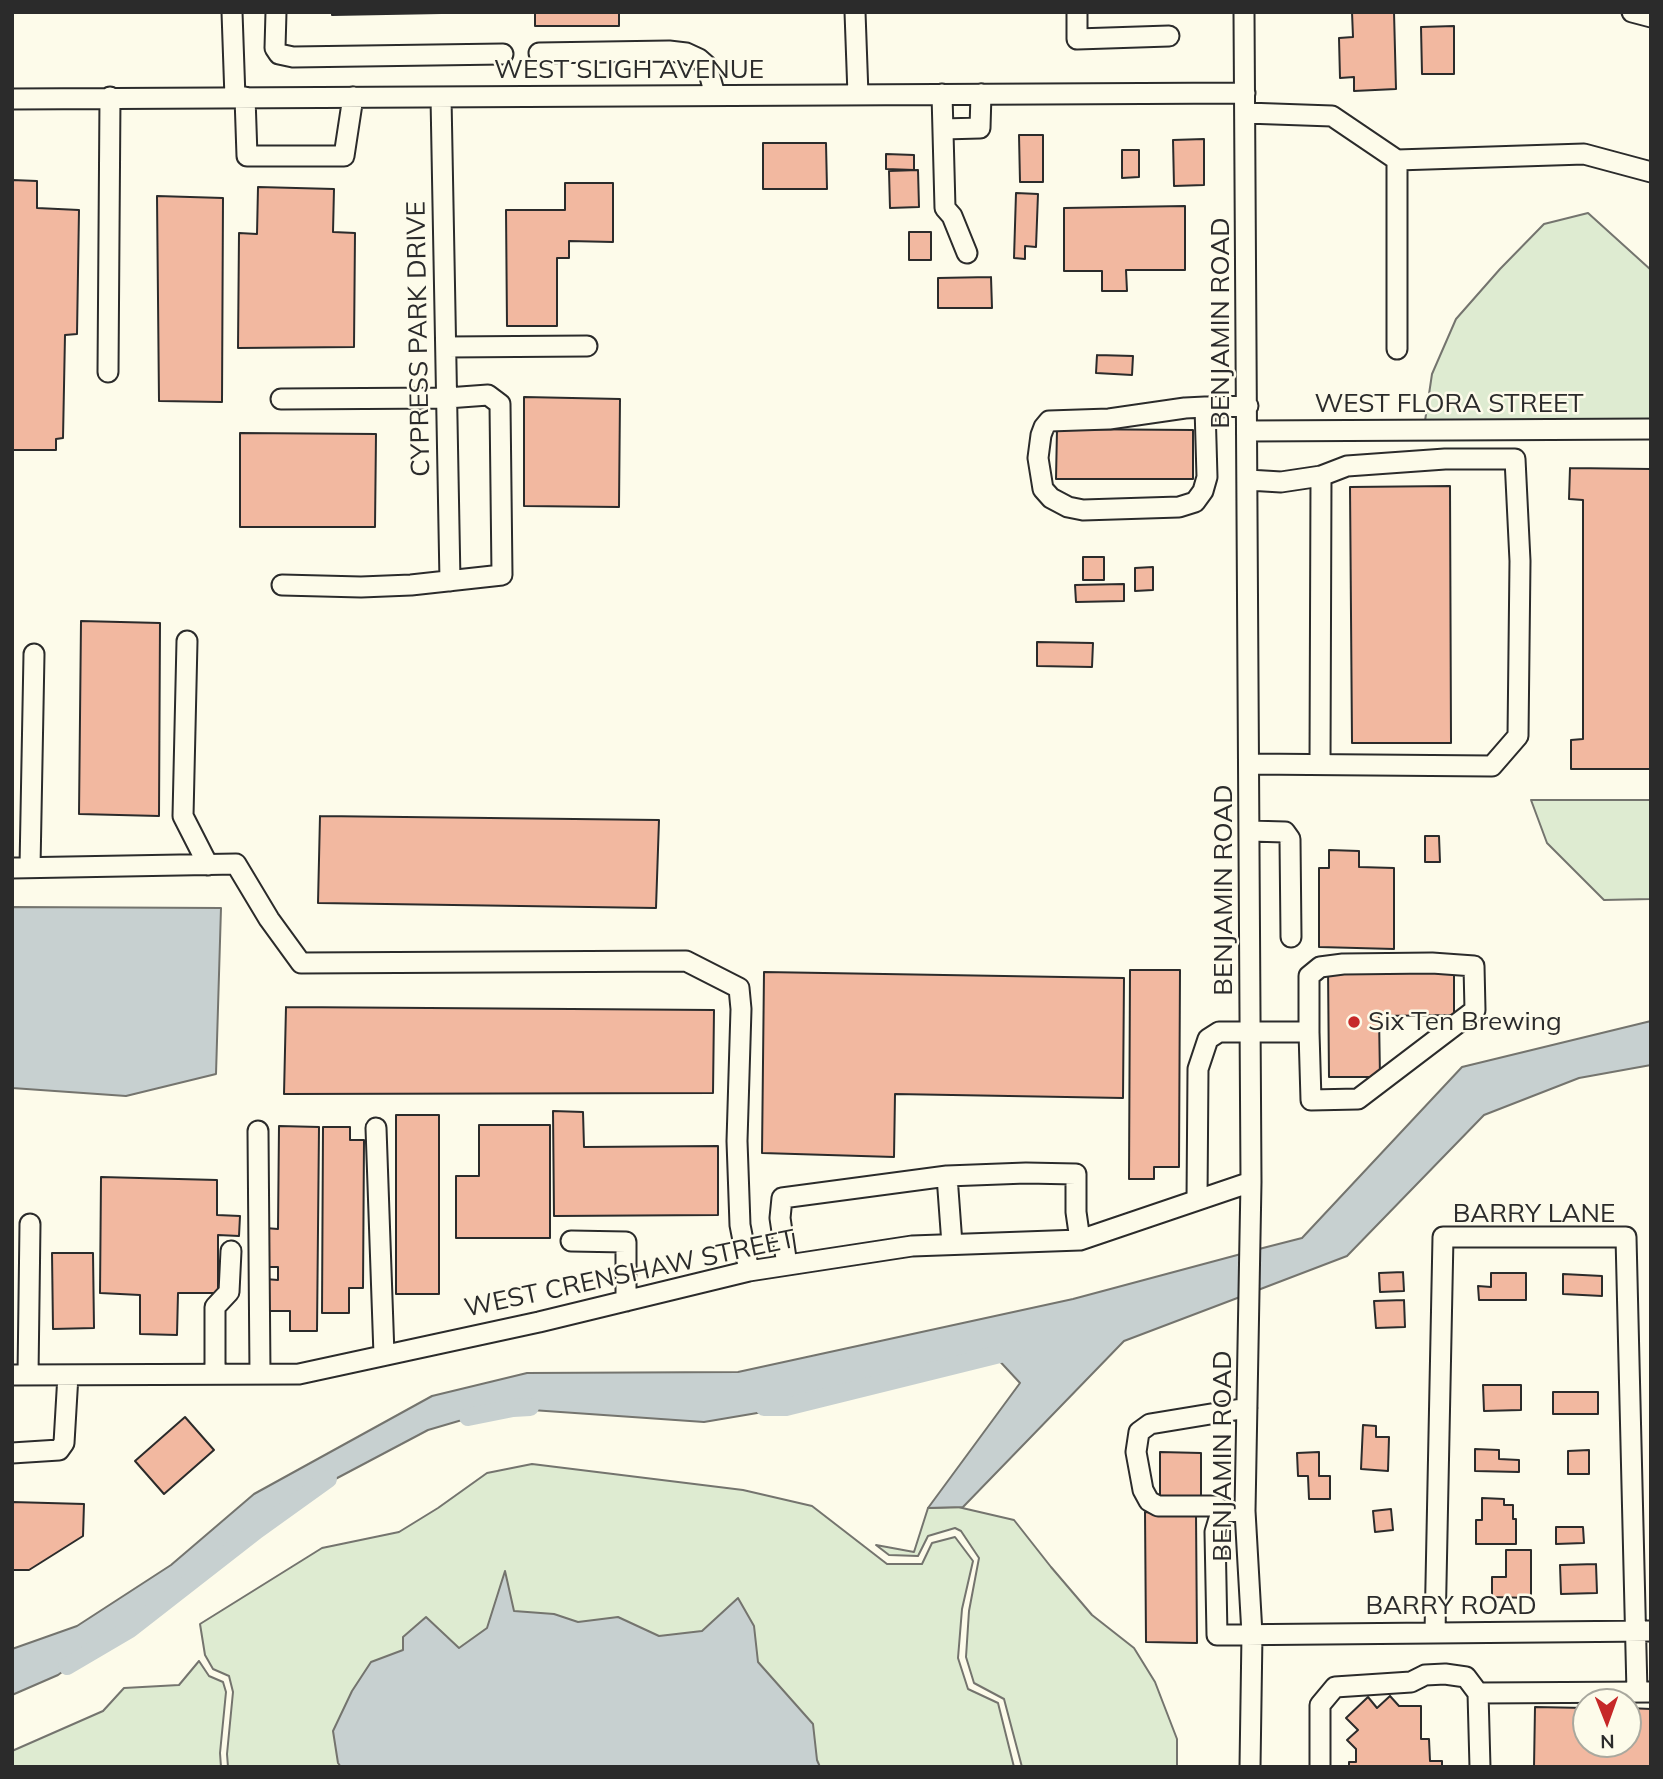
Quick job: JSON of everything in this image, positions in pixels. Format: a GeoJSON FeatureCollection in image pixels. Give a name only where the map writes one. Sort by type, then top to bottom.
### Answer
{"type":"FeatureCollection","features":[{"type":"Feature","properties":{"kind":"street"},"geometry":{"type":"LineString","coordinates":[[232,12],[247,156],[344,156],[353,97]]}},
{"type":"Feature","properties":{"kind":"street"},"geometry":{"type":"LineString","coordinates":[[276,12],[275,48],[279,54],[293,57],[503,54]]}},
{"type":"Feature","properties":{"kind":"street"},"geometry":{"type":"LineString","coordinates":[[855,12],[858,95]]}},
{"type":"Feature","properties":{"kind":"street"},"geometry":{"type":"LineString","coordinates":[[1077,12],[1077,39],[1169,36]]}},
{"type":"Feature","properties":{"kind":"street","name":"BENJAMIN ROAD"},"geometry":{"type":"LineString","coordinates":[[1244,12],[1251,1031],[1250,1335],[1245,1511],[1252,1634],[1250,1767]]}},
{"type":"Feature","properties":{"kind":"street"},"geometry":{"type":"LineString","coordinates":[[1632,12],[1651,17]]}},
{"type":"Feature","properties":{"kind":"street"},"geometry":{"type":"LineString","coordinates":[[539,53],[686,53],[707,66],[715,95]]}},
{"type":"Feature","properties":{"kind":"street","name":"WEST SLIGH AVENUE"},"geometry":{"type":"LineString","coordinates":[[12,99],[1245,93]]}},
{"type":"Feature","properties":{"kind":"street"},"geometry":{"type":"LineString","coordinates":[[942,94],[945,208],[967,253]]}},
{"type":"Feature","properties":{"kind":"street"},"geometry":{"type":"LineString","coordinates":[[943,129],[981,128],[981,94]]}},
{"type":"Feature","properties":{"kind":"street"},"geometry":{"type":"LineString","coordinates":[[108,372],[110,97]]}},
{"type":"Feature","properties":{"kind":"street","name":"CYPRESS PARK DRIVE"},"geometry":{"type":"LineString","coordinates":[[442,97],[450,581]]}},
{"type":"Feature","properties":{"kind":"street"},"geometry":{"type":"LineString","coordinates":[[1245,113],[1332,116],[1397,160],[1584,155],[1651,172]]}},
{"type":"Feature","properties":{"kind":"street"},"geometry":{"type":"LineString","coordinates":[[1397,160],[1397,349]]}},
{"type":"Feature","properties":{"kind":"street"},"geometry":{"type":"LineString","coordinates":[[446,347],[587,346]]}},
{"type":"Feature","properties":{"kind":"street"},"geometry":{"type":"LineString","coordinates":[[281,399],[447,398],[488,395],[500,404],[502,575],[361,587],[282,585]]}},
{"type":"Feature","properties":{"kind":"street"},"geometry":{"type":"LineString","coordinates":[[1205,407],[1207,477],[1203,491],[1195,502],[1179,507],[1083,510],[1068,507],[1051,498],[1043,489],[1038,458],[1044,427],[1049,421],[1109,419],[1205,407],[1248,406]]}},
{"type":"Feature","properties":{"kind":"street","name":"WEST FLORA STREET"},"geometry":{"type":"LineString","coordinates":[[1248,431],[1651,429]]}},
{"type":"Feature","properties":{"kind":"street"},"geometry":{"type":"LineString","coordinates":[[1248,480],[1281,482],[1321,477],[1347,466],[1515,459],[1520,561],[1518,736],[1492,766],[1250,764]]}},
{"type":"Feature","properties":{"kind":"street"},"geometry":{"type":"LineString","coordinates":[[1320,764],[1321,477]]}},
{"type":"Feature","properties":{"kind":"street"},"geometry":{"type":"LineString","coordinates":[[187,641],[184,816],[208,865]]}},
{"type":"Feature","properties":{"kind":"street"},"geometry":{"type":"LineString","coordinates":[[34,654],[21,868],[236,864],[269,919],[301,963],[686,961],[739,988],[741,1009],[737,1141],[740,1213],[749,1271]]}},
{"type":"Feature","properties":{"kind":"street"},"geometry":{"type":"LineString","coordinates":[[1250,831],[1285,832],[1290,839],[1291,937]]}},
{"type":"Feature","properties":{"kind":"street"},"geometry":{"type":"LineString","coordinates":[[1432,963],[1474,966],[1475,1010],[1358,1100],[1311,1100],[1309,1032],[1309,976],[1320,967],[1343,964],[1432,963]]}},
{"type":"Feature","properties":{"kind":"street"},"geometry":{"type":"LineString","coordinates":[[1197,1200],[1198,1069],[1208,1039],[1219,1032],[1309,1032]]}},
{"type":"Feature","properties":{"kind":"street"},"geometry":{"type":"LineString","coordinates":[[376,1128],[384,1355]]}},
{"type":"Feature","properties":{"kind":"street"},"geometry":{"type":"LineString","coordinates":[[258,1131],[260,1374]]}},
{"type":"Feature","properties":{"kind":"street"},"geometry":{"type":"LineString","coordinates":[[787,1265],[780,1218],[782,1198],[947,1176],[1076,1174],[1076,1212],[1080,1240]]}},
{"type":"Feature","properties":{"kind":"street"},"geometry":{"type":"LineString","coordinates":[[947,1176],[952,1244]]}},
{"type":"Feature","properties":{"kind":"street","name":"WEST CRENSHAW STREET"},"geometry":{"type":"LineString","coordinates":[[20,1375],[299,1374],[749,1271],[912,1246],[1080,1240],[1251,1182]]}},
{"type":"Feature","properties":{"kind":"street"},"geometry":{"type":"LineString","coordinates":[[20,1375],[30,1224]]}},
{"type":"Feature","properties":{"kind":"street","name":"BARRY LANE"},"geometry":{"type":"LineString","coordinates":[[1435,1632],[1443,1237],[1626,1237],[1643,1631]]}},
{"type":"Feature","properties":{"kind":"street"},"geometry":{"type":"LineString","coordinates":[[571,1241],[626,1242],[626,1301]]}},
{"type":"Feature","properties":{"kind":"street"},"geometry":{"type":"LineString","coordinates":[[215,1374],[215,1307],[229,1292],[231,1251]]}},
{"type":"Feature","properties":{"kind":"street"},"geometry":{"type":"LineString","coordinates":[[12,1453],[59,1450],[64,1443],[68,1375]]}},
{"type":"Feature","properties":{"kind":"street"},"geometry":{"type":"LineString","coordinates":[[1245,1511],[1221,1512],[1216,1506],[1158,1506],[1149,1501],[1143,1490],[1136,1452],[1139,1432],[1150,1424],[1247,1408]]}},
{"type":"Feature","properties":{"kind":"street","name":"BARRY ROAD"},"geometry":{"type":"LineString","coordinates":[[1221,1512],[1215,1532],[1217,1635],[1643,1631]]}},
{"type":"Feature","properties":{"kind":"street"},"geometry":{"type":"LineString","coordinates":[[1478,1693],[1644,1692],[1643,1631]]}},
{"type":"Feature","properties":{"kind":"street"},"geometry":{"type":"LineString","coordinates":[[1320,1767],[1320,1705],[1335,1687],[1411,1682],[1425,1675],[1445,1674],[1466,1677],[1478,1693],[1480,1767]]}},
{"type":"Feature","properties":{"kind":"green space"},"geometry":{"type":"Polygon","coordinates":[[[1588,213],[1651,270],[1651,420],[1425,421],[1432,374],[1456,319],[1544,224],[1588,213]]]}},
{"type":"Feature","properties":{"kind":"green space"},"geometry":{"type":"Polygon","coordinates":[[[1531,800],[1651,800],[1651,899],[1604,900],[1547,843],[1531,800]]]}},
{"type":"Feature","properties":{"kind":"green space"},"geometry":{"type":"Polygon","coordinates":[[[532,1464],[743,1490],[812,1506],[887,1564],[922,1564],[932,1543],[955,1537],[973,1561],[962,1609],[958,1658],[968,1689],[998,1703],[1014,1767],[228,1767],[233,1692],[229,1676],[213,1669],[205,1655],[200,1624],[322,1548],[399,1532],[487,1473],[532,1464]]]}},
{"type":"Feature","properties":{"kind":"green space"},"geometry":{"type":"Polygon","coordinates":[[[958,1507],[1014,1520],[1092,1615],[1134,1648],[1155,1682],[1177,1739],[1177,1767],[1022,1767],[1004,1699],[974,1683],[966,1657],[969,1611],[979,1558],[961,1531],[955,1528],[928,1536],[918,1556],[889,1555],[876,1545],[914,1552],[928,1508],[958,1507]]]}},
{"type":"Feature","properties":{"kind":"green space"},"geometry":{"type":"Polygon","coordinates":[[[199,1661],[209,1676],[223,1682],[226,1692],[221,1767],[12,1767],[12,1751],[103,1711],[124,1688],[179,1685],[199,1661]]]}},
{"type":"Feature","properties":{"kind":"shaded area"},"geometry":{"type":"Polygon","coordinates":[[[12,907],[221,908],[216,1074],[126,1096],[12,1088],[12,907]]]}},
{"type":"Feature","properties":{"kind":"shaded area"},"geometry":{"type":"Polygon","coordinates":[[[1651,1021],[1651,1065],[1579,1078],[1484,1115],[1347,1256],[1258,1290],[1259,1249],[1302,1238],[1462,1067],[1651,1021]]]}},
{"type":"Feature","properties":{"kind":"shaded area"},"geometry":{"type":"Polygon","coordinates":[[[1241,1254],[1240,1297],[1124,1341],[963,1507],[928,1508],[1020,1383],[994,1355],[775,1410],[704,1422],[503,1408],[428,1430],[290,1503],[58,1675],[12,1695],[12,1649],[77,1626],[171,1565],[254,1494],[432,1396],[527,1373],[738,1372],[1073,1299],[1241,1254]]]}},
{"type":"Feature","properties":{"kind":"shaded area"},"geometry":{"type":"Polygon","coordinates":[[[505,1571],[514,1611],[554,1614],[578,1622],[618,1617],[659,1636],[702,1631],[738,1598],[754,1626],[758,1662],[813,1724],[820,1767],[341,1767],[333,1731],[352,1691],[371,1662],[403,1650],[403,1637],[426,1617],[459,1648],[487,1628],[505,1571]]]}},
{"type":"Feature","properties":{"kind":"building"},"geometry":{"type":"Polygon","coordinates":[[[332,12],[496,12],[332,15],[332,12]]]}},
{"type":"Feature","properties":{"kind":"building"},"geometry":{"type":"Polygon","coordinates":[[[535,12],[619,12],[619,26],[535,26],[535,12]]]}},
{"type":"Feature","properties":{"kind":"building"},"geometry":{"type":"Polygon","coordinates":[[[1352,12],[1394,12],[1396,89],[1354,91],[1354,77],[1340,78],[1339,38],[1353,37],[1352,12]]]}},
{"type":"Feature","properties":{"kind":"building"},"geometry":{"type":"Polygon","coordinates":[[[1454,26],[1454,74],[1422,74],[1421,27],[1454,26]]]}},
{"type":"Feature","properties":{"kind":"building"},"geometry":{"type":"Polygon","coordinates":[[[1019,135],[1043,135],[1043,182],[1020,182],[1019,135]]]}},
{"type":"Feature","properties":{"kind":"building"},"geometry":{"type":"Polygon","coordinates":[[[1204,139],[1204,185],[1174,186],[1173,140],[1204,139]]]}},
{"type":"Feature","properties":{"kind":"building"},"geometry":{"type":"Polygon","coordinates":[[[763,143],[826,143],[827,189],[763,189],[763,143]]]}},
{"type":"Feature","properties":{"kind":"building"},"geometry":{"type":"Polygon","coordinates":[[[1122,150],[1139,150],[1139,177],[1122,178],[1122,150]]]}},
{"type":"Feature","properties":{"kind":"building"},"geometry":{"type":"Polygon","coordinates":[[[886,154],[914,155],[914,170],[886,169],[886,154]]]}},
{"type":"Feature","properties":{"kind":"building"},"geometry":{"type":"Polygon","coordinates":[[[918,170],[919,207],[890,208],[889,171],[918,170]]]}},
{"type":"Feature","properties":{"kind":"building"},"geometry":{"type":"Polygon","coordinates":[[[12,180],[37,181],[37,208],[79,210],[77,334],[65,335],[63,438],[56,439],[56,450],[12,450],[12,180]]]}},
{"type":"Feature","properties":{"kind":"building"},"geometry":{"type":"Polygon","coordinates":[[[565,183],[613,183],[613,242],[569,241],[569,258],[557,258],[557,326],[507,326],[506,210],[565,210],[565,183]]]}},
{"type":"Feature","properties":{"kind":"building"},"geometry":{"type":"Polygon","coordinates":[[[258,187],[334,189],[333,232],[355,233],[354,347],[238,348],[239,233],[257,234],[258,187]]]}},
{"type":"Feature","properties":{"kind":"building"},"geometry":{"type":"Polygon","coordinates":[[[1016,193],[1038,194],[1036,247],[1025,246],[1025,259],[1014,258],[1016,193]]]}},
{"type":"Feature","properties":{"kind":"building"},"geometry":{"type":"Polygon","coordinates":[[[157,196],[223,198],[222,402],[159,401],[157,196]]]}},
{"type":"Feature","properties":{"kind":"building"},"geometry":{"type":"Polygon","coordinates":[[[1185,206],[1185,270],[1126,270],[1127,291],[1102,291],[1102,271],[1064,271],[1064,208],[1185,206]]]}},
{"type":"Feature","properties":{"kind":"building"},"geometry":{"type":"Polygon","coordinates":[[[909,232],[931,232],[931,260],[909,260],[909,232]]]}},
{"type":"Feature","properties":{"kind":"building"},"geometry":{"type":"Polygon","coordinates":[[[991,277],[992,308],[938,308],[938,278],[991,277]]]}},
{"type":"Feature","properties":{"kind":"building"},"geometry":{"type":"Polygon","coordinates":[[[1097,355],[1133,356],[1132,375],[1096,373],[1097,355]]]}},
{"type":"Feature","properties":{"kind":"building"},"geometry":{"type":"Polygon","coordinates":[[[524,397],[620,399],[619,507],[524,506],[524,397]]]}},
{"type":"Feature","properties":{"kind":"building"},"geometry":{"type":"Polygon","coordinates":[[[1057,429],[1193,430],[1193,479],[1056,479],[1057,429]]]}},
{"type":"Feature","properties":{"kind":"building"},"geometry":{"type":"Polygon","coordinates":[[[240,433],[376,434],[375,527],[240,527],[240,433]]]}},
{"type":"Feature","properties":{"kind":"building"},"geometry":{"type":"Polygon","coordinates":[[[1570,468],[1651,469],[1651,769],[1571,769],[1571,740],[1583,739],[1583,500],[1569,499],[1570,468]]]}},
{"type":"Feature","properties":{"kind":"building"},"geometry":{"type":"Polygon","coordinates":[[[1450,486],[1451,743],[1352,743],[1350,487],[1450,486]]]}},
{"type":"Feature","properties":{"kind":"building"},"geometry":{"type":"Polygon","coordinates":[[[1083,557],[1104,557],[1104,580],[1083,580],[1083,557]]]}},
{"type":"Feature","properties":{"kind":"building"},"geometry":{"type":"Polygon","coordinates":[[[1153,567],[1153,590],[1135,591],[1135,568],[1153,567]]]}},
{"type":"Feature","properties":{"kind":"building"},"geometry":{"type":"Polygon","coordinates":[[[1124,584],[1124,601],[1076,602],[1075,585],[1124,584]]]}},
{"type":"Feature","properties":{"kind":"building"},"geometry":{"type":"Polygon","coordinates":[[[81,621],[160,623],[159,816],[79,814],[81,621]]]}},
{"type":"Feature","properties":{"kind":"building"},"geometry":{"type":"Polygon","coordinates":[[[1037,642],[1093,643],[1092,667],[1037,666],[1037,642]]]}},
{"type":"Feature","properties":{"kind":"building"},"geometry":{"type":"Polygon","coordinates":[[[320,816],[659,820],[656,908],[318,903],[320,816]]]}},
{"type":"Feature","properties":{"kind":"building"},"geometry":{"type":"Polygon","coordinates":[[[1425,836],[1439,836],[1440,862],[1425,862],[1425,836]]]}},
{"type":"Feature","properties":{"kind":"building"},"geometry":{"type":"Polygon","coordinates":[[[1329,850],[1359,851],[1359,867],[1394,868],[1394,949],[1319,947],[1319,868],[1329,868],[1329,850]]]}},
{"type":"Feature","properties":{"kind":"building","name":"Six Ten Brewing"},"geometry":{"type":"Polygon","coordinates":[[[1454,967],[1454,1015],[1379,1016],[1380,1077],[1329,1077],[1328,968],[1454,967]]]}},
{"type":"Feature","properties":{"kind":"building"},"geometry":{"type":"Polygon","coordinates":[[[1130,970],[1180,970],[1179,1167],[1154,1167],[1154,1179],[1129,1179],[1130,970]]]}},
{"type":"Feature","properties":{"kind":"building"},"geometry":{"type":"Polygon","coordinates":[[[764,972],[1124,978],[1123,1098],[895,1094],[894,1157],[762,1153],[764,972]]]}},
{"type":"Feature","properties":{"kind":"building"},"geometry":{"type":"Polygon","coordinates":[[[286,1007],[714,1010],[713,1093],[284,1094],[286,1007]]]}},
{"type":"Feature","properties":{"kind":"building"},"geometry":{"type":"Polygon","coordinates":[[[553,1111],[583,1112],[584,1147],[718,1146],[718,1215],[554,1216],[553,1111]]]}},
{"type":"Feature","properties":{"kind":"building"},"geometry":{"type":"Polygon","coordinates":[[[396,1115],[439,1115],[439,1294],[396,1294],[396,1115]]]}},
{"type":"Feature","properties":{"kind":"building"},"geometry":{"type":"Polygon","coordinates":[[[479,1125],[550,1125],[550,1238],[456,1238],[456,1176],[479,1176],[479,1125]]]}},
{"type":"Feature","properties":{"kind":"building"},"geometry":{"type":"Polygon","coordinates":[[[279,1126],[319,1127],[317,1331],[290,1331],[290,1311],[265,1311],[265,1279],[278,1280],[278,1267],[264,1267],[265,1228],[278,1229],[279,1126]]]}},
{"type":"Feature","properties":{"kind":"building"},"geometry":{"type":"Polygon","coordinates":[[[323,1127],[350,1127],[350,1140],[364,1140],[363,1288],[349,1288],[349,1313],[322,1313],[323,1127]]]}},
{"type":"Feature","properties":{"kind":"building"},"geometry":{"type":"Polygon","coordinates":[[[101,1177],[217,1180],[217,1215],[240,1216],[239,1236],[218,1235],[218,1293],[178,1293],[177,1335],[140,1334],[140,1295],[100,1293],[101,1177]]]}},
{"type":"Feature","properties":{"kind":"building"},"geometry":{"type":"Polygon","coordinates":[[[52,1253],[93,1253],[94,1328],[53,1329],[52,1253]]]}},
{"type":"Feature","properties":{"kind":"building"},"geometry":{"type":"Polygon","coordinates":[[[1403,1272],[1404,1291],[1380,1292],[1379,1273],[1403,1272]]]}},
{"type":"Feature","properties":{"kind":"building"},"geometry":{"type":"Polygon","coordinates":[[[1491,1273],[1526,1273],[1526,1300],[1479,1300],[1478,1286],[1491,1287],[1491,1273]]]}},
{"type":"Feature","properties":{"kind":"building"},"geometry":{"type":"Polygon","coordinates":[[[1563,1274],[1602,1276],[1602,1296],[1563,1294],[1563,1274]]]}},
{"type":"Feature","properties":{"kind":"building"},"geometry":{"type":"Polygon","coordinates":[[[1404,1300],[1405,1327],[1376,1328],[1374,1301],[1404,1300]]]}},
{"type":"Feature","properties":{"kind":"building"},"geometry":{"type":"Polygon","coordinates":[[[1483,1385],[1521,1385],[1521,1410],[1484,1411],[1483,1385]]]}},
{"type":"Feature","properties":{"kind":"building"},"geometry":{"type":"Polygon","coordinates":[[[1553,1392],[1598,1392],[1598,1414],[1553,1414],[1553,1392]]]}},
{"type":"Feature","properties":{"kind":"building"},"geometry":{"type":"Polygon","coordinates":[[[185,1417],[214,1450],[164,1494],[135,1461],[185,1417]]]}},
{"type":"Feature","properties":{"kind":"building"},"geometry":{"type":"Polygon","coordinates":[[[1363,1425],[1376,1426],[1376,1437],[1389,1437],[1388,1471],[1361,1469],[1363,1425]]]}},
{"type":"Feature","properties":{"kind":"building"},"geometry":{"type":"Polygon","coordinates":[[[1475,1449],[1499,1450],[1499,1459],[1519,1460],[1519,1472],[1475,1471],[1475,1449]]]}},
{"type":"Feature","properties":{"kind":"building"},"geometry":{"type":"Polygon","coordinates":[[[1589,1450],[1589,1474],[1568,1474],[1568,1451],[1589,1450]]]}},
{"type":"Feature","properties":{"kind":"building"},"geometry":{"type":"Polygon","coordinates":[[[1160,1452],[1201,1453],[1201,1500],[1160,1499],[1160,1452]]]}},
{"type":"Feature","properties":{"kind":"building"},"geometry":{"type":"Polygon","coordinates":[[[1319,1452],[1319,1476],[1330,1476],[1330,1499],[1309,1499],[1308,1476],[1298,1476],[1297,1453],[1319,1452]]]}},
{"type":"Feature","properties":{"kind":"building"},"geometry":{"type":"Polygon","coordinates":[[[1482,1498],[1504,1499],[1504,1505],[1513,1505],[1516,1544],[1476,1544],[1476,1520],[1482,1520],[1482,1498]]]}},
{"type":"Feature","properties":{"kind":"building"},"geometry":{"type":"Polygon","coordinates":[[[12,1502],[84,1504],[83,1536],[29,1570],[12,1570],[12,1502]]]}},
{"type":"Feature","properties":{"kind":"building"},"geometry":{"type":"Polygon","coordinates":[[[1391,1509],[1393,1530],[1375,1532],[1373,1511],[1391,1509]]]}},
{"type":"Feature","properties":{"kind":"building"},"geometry":{"type":"Polygon","coordinates":[[[1145,1512],[1196,1513],[1197,1643],[1146,1642],[1145,1512]]]}},
{"type":"Feature","properties":{"kind":"building"},"geometry":{"type":"Polygon","coordinates":[[[1556,1527],[1583,1527],[1584,1543],[1556,1544],[1556,1527]]]}},
{"type":"Feature","properties":{"kind":"building"},"geometry":{"type":"Polygon","coordinates":[[[1506,1550],[1531,1550],[1531,1598],[1492,1597],[1492,1577],[1506,1577],[1506,1550]]]}},
{"type":"Feature","properties":{"kind":"building"},"geometry":{"type":"Polygon","coordinates":[[[1596,1564],[1597,1593],[1561,1594],[1560,1565],[1596,1564]]]}},
{"type":"Feature","properties":{"kind":"building"},"geometry":{"type":"Polygon","coordinates":[[[1390,1696],[1399,1706],[1421,1706],[1421,1739],[1429,1739],[1430,1761],[1442,1761],[1442,1767],[1349,1767],[1349,1762],[1356,1762],[1356,1749],[1347,1740],[1358,1730],[1346,1718],[1368,1697],[1377,1708],[1390,1696]]]}},
{"type":"Feature","properties":{"kind":"building"},"geometry":{"type":"Polygon","coordinates":[[[1535,1707],[1572,1708],[1572,1758],[1642,1758],[1642,1709],[1651,1709],[1651,1767],[1534,1767],[1535,1707]]]}},
{"type":"Feature","properties":{"kind":"waterway"},"geometry":{"type":"LineString","coordinates":[[764,1407],[786,1407],[1016,1350]]}},
{"type":"Feature","properties":{"kind":"waterway"},"geometry":{"type":"LineString","coordinates":[[468,1417],[530,1407]]}},
{"type":"Feature","properties":{"kind":"waterway"},"geometry":{"type":"LineString","coordinates":[[67,1666],[130,1629],[257,1530],[328,1479]]}},
{"type":"Feature","properties":{"kind":"place","name":"Six Ten Brewing"},"geometry":{"type":"Point","coordinates":[1354,1022]}}]}
